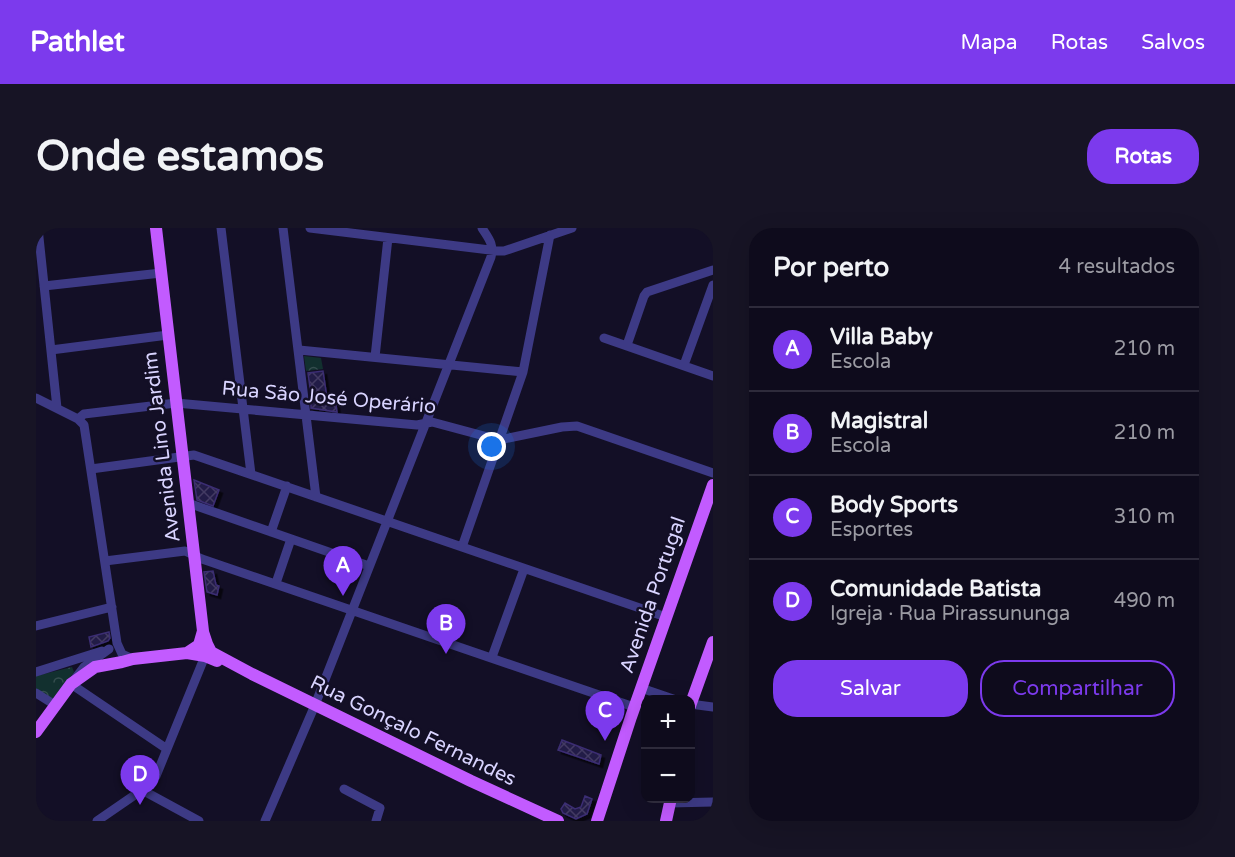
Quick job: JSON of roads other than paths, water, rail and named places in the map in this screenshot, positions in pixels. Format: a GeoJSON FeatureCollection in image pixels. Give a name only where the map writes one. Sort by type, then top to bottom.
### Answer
{"type":"FeatureCollection","features":[{"type":"Feature","properties":{"kind":"main road","name":"Avenida Lino Jardim"},"geometry":{"type":"LineString","coordinates":[[156,228],[203,631]]}},
{"type":"Feature","properties":{"kind":"main road","name":"Avenida Portugal"},"geometry":{"type":"LineString","coordinates":[[596,821],[713,484]]}},
{"type":"Feature","properties":{"kind":"main road"},"geometry":{"type":"LineString","coordinates":[[187,653],[198,647],[203,631]]}},
{"type":"Feature","properties":{"kind":"main road","name":"Rua Gonçalo Fernandes"},"geometry":{"type":"LineString","coordinates":[[203,631],[211,652],[252,674],[558,821]]}},
{"type":"Feature","properties":{"kind":"main road"},"geometry":{"type":"LineString","coordinates":[[694,695],[713,642]]}},
{"type":"Feature","properties":{"kind":"main road","name":"Rua Gonçalo Fernandes"},"geometry":{"type":"LineString","coordinates":[[36,732],[71,684],[95,667],[133,659],[187,653],[205,656],[252,674]]}},
{"type":"Feature","properties":{"kind":"main road"},"geometry":{"type":"LineString","coordinates":[[666,821],[670,803]]}},
{"type":"Feature","properties":{"kind":"street"},"geometry":{"type":"LineString","coordinates":[[38,228],[57,408]]}},
{"type":"Feature","properties":{"kind":"street"},"geometry":{"type":"LineString","coordinates":[[221,228],[252,474]]}},
{"type":"Feature","properties":{"kind":"street"},"geometry":{"type":"LineString","coordinates":[[284,228],[316,497]]}},
{"type":"Feature","properties":{"kind":"street"},"geometry":{"type":"LineString","coordinates":[[310,228],[492,251],[504,251],[572,228]]}},
{"type":"Feature","properties":{"kind":"street"},"geometry":{"type":"LineString","coordinates":[[265,821],[315,705],[492,251],[492,242],[482,228]]}},
{"type":"Feature","properties":{"kind":"street"},"geometry":{"type":"LineString","coordinates":[[462,547],[523,372],[550,235]]}},
{"type":"Feature","properties":{"kind":"street"},"geometry":{"type":"LineString","coordinates":[[375,357],[388,238]]}},
{"type":"Feature","properties":{"kind":"street"},"geometry":{"type":"LineString","coordinates":[[627,345],[647,292],[713,270]]}},
{"type":"Feature","properties":{"kind":"street"},"geometry":{"type":"LineString","coordinates":[[44,286],[161,273]]}},
{"type":"Feature","properties":{"kind":"street"},"geometry":{"type":"LineString","coordinates":[[684,365],[713,285]]}},
{"type":"Feature","properties":{"kind":"street"},"geometry":{"type":"LineString","coordinates":[[51,350],[168,335]]}},
{"type":"Feature","properties":{"kind":"street"},"geometry":{"type":"LineString","coordinates":[[604,338],[713,376]]}},
{"type":"Feature","properties":{"kind":"street"},"geometry":{"type":"LineString","coordinates":[[299,350],[523,372]]}},
{"type":"Feature","properties":{"kind":"street"},"geometry":{"type":"LineString","coordinates":[[36,398],[78,419],[84,425],[112,607],[113,646],[123,655],[133,659]]}},
{"type":"Feature","properties":{"kind":"street","name":"Rua São José Operário"},"geometry":{"type":"LineString","coordinates":[[78,419],[84,414],[176,403],[417,425],[432,422],[499,440],[577,426],[713,472]]}},
{"type":"Feature","properties":{"kind":"street"},"geometry":{"type":"LineString","coordinates":[[91,469],[194,455],[666,616]]}},
{"type":"Feature","properties":{"kind":"street"},"geometry":{"type":"LineString","coordinates":[[271,532],[287,486]]}},
{"type":"Feature","properties":{"kind":"street"},"geometry":{"type":"LineString","coordinates":[[188,503],[369,566]]}},
{"type":"Feature","properties":{"kind":"street"},"geometry":{"type":"LineString","coordinates":[[276,583],[291,539]]}},
{"type":"Feature","properties":{"kind":"street"},"geometry":{"type":"LineString","coordinates":[[105,561],[185,552],[634,707]]}},
{"type":"Feature","properties":{"kind":"street"},"geometry":{"type":"LineString","coordinates":[[492,657],[524,569]]}},
{"type":"Feature","properties":{"kind":"street"},"geometry":{"type":"LineString","coordinates":[[36,626],[112,607]]}},
{"type":"Feature","properties":{"kind":"street"},"geometry":{"type":"LineString","coordinates":[[36,672],[113,646]]}},
{"type":"Feature","properties":{"kind":"street"},"geometry":{"type":"LineString","coordinates":[[113,646],[84,667],[71,684],[167,749]]}},
{"type":"Feature","properties":{"kind":"street"},"geometry":{"type":"LineString","coordinates":[[97,821],[142,790],[156,777],[205,656]]}},
{"type":"Feature","properties":{"kind":"street"},"geometry":{"type":"LineString","coordinates":[[641,688],[663,695]]}},
{"type":"Feature","properties":{"kind":"street"},"geometry":{"type":"LineString","coordinates":[[36,693],[55,705]]}},
{"type":"Feature","properties":{"kind":"street"},"geometry":{"type":"LineString","coordinates":[[695,705],[713,707]]}},
{"type":"Feature","properties":{"kind":"street"},"geometry":{"type":"LineString","coordinates":[[344,789],[380,808],[376,821]]}},
{"type":"Feature","properties":{"kind":"street"},"geometry":{"type":"LineString","coordinates":[[142,790],[200,821]]}},
{"type":"Feature","properties":{"kind":"street"},"geometry":{"type":"LineString","coordinates":[[695,802],[713,802]]}},
{"type":"Feature","properties":{"kind":"place","name":"Villa Baby"},"geometry":{"type":"Point","coordinates":[343,596]}},
{"type":"Feature","properties":{"kind":"place","name":"Magistral"},"geometry":{"type":"Point","coordinates":[446,654]}},
{"type":"Feature","properties":{"kind":"place","name":"Body Sports"},"geometry":{"type":"Point","coordinates":[605,741]}},
{"type":"Feature","properties":{"kind":"place","name":"Comunidade Batista"},"geometry":{"type":"Point","coordinates":[140,805]}}]}
